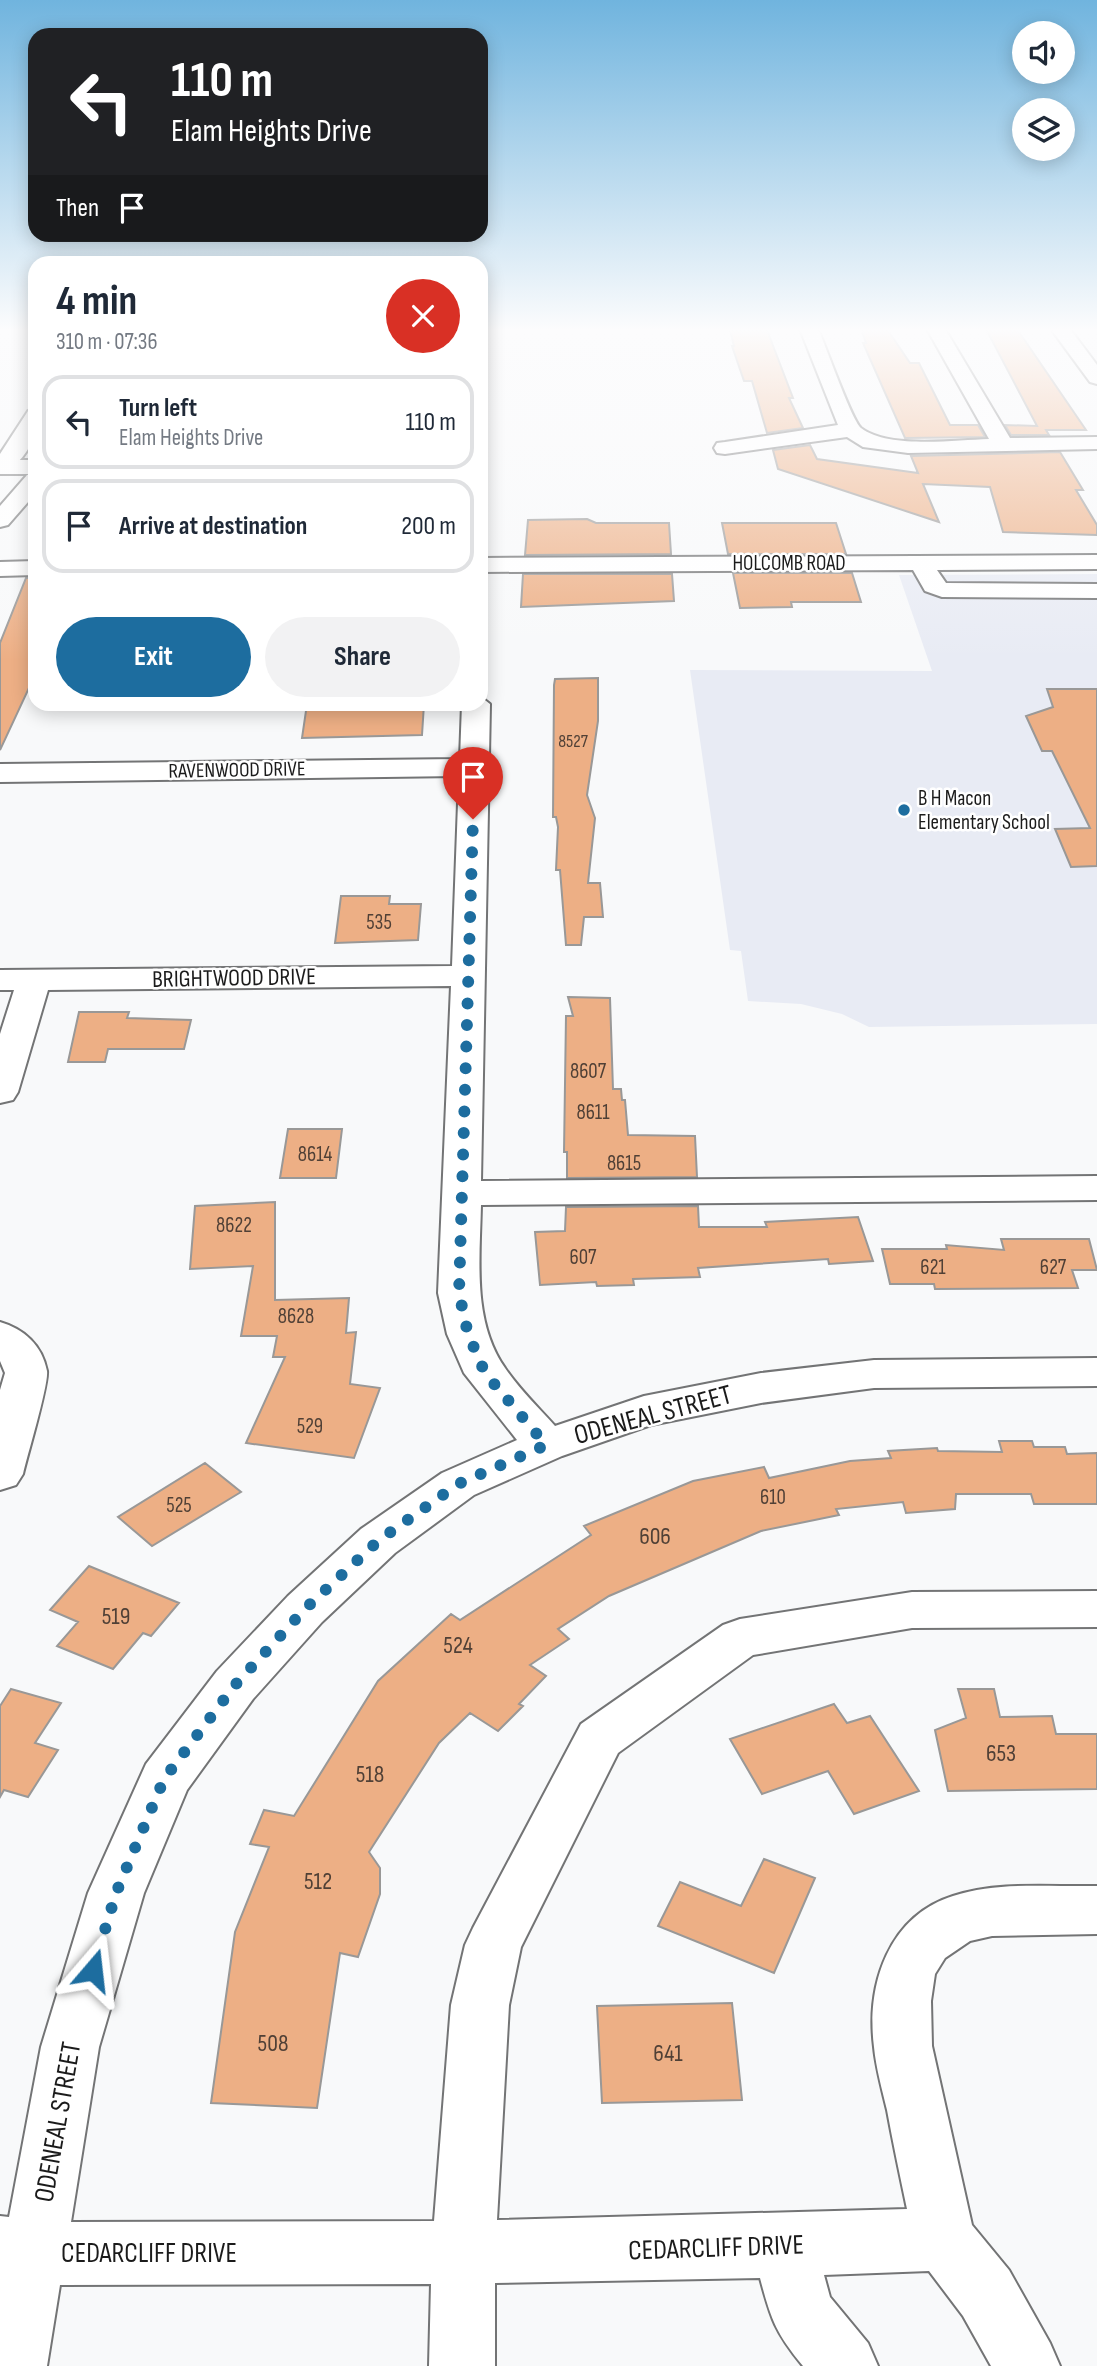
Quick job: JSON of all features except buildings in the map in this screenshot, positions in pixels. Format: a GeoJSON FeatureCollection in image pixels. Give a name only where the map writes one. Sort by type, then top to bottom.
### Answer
{"type":"FeatureCollection","features":[{"type":"Feature","properties":{"kind":"street"},"geometry":{"type":"LineString","coordinates":[[0,467],[22,439]]}},
{"type":"Feature","properties":{"kind":"street"},"geometry":{"type":"LineString","coordinates":[[725,448],[785,439]]}},
{"type":"Feature","properties":{"kind":"street"},"geometry":{"type":"LineString","coordinates":[[866,439],[894,446],[1093,449]]}},
{"type":"Feature","properties":{"kind":"street"},"geometry":{"type":"LineString","coordinates":[[999,439],[1003,446]]}},
{"type":"Feature","properties":{"kind":"street"},"geometry":{"type":"LineString","coordinates":[[0,467],[28,467]]}},
{"type":"Feature","properties":{"kind":"street"},"geometry":{"type":"LineString","coordinates":[[0,520],[28,488]]}},
{"type":"Feature","properties":{"kind":"street"},"geometry":{"type":"LineString","coordinates":[[921,562],[934,586],[942,590],[1097,591]]}},
{"type":"Feature","properties":{"kind":"street","name":"HOLCOMB ROAD"},"geometry":{"type":"LineString","coordinates":[[488,565],[1097,562]]}},
{"type":"Feature","properties":{"kind":"street"},"geometry":{"type":"LineString","coordinates":[[0,569],[28,568]]}},
{"type":"Feature","properties":{"kind":"street"},"geometry":{"type":"LineString","coordinates":[[475,711],[459,1293],[468,1334],[485,1373],[546,1445]]}},
{"type":"Feature","properties":{"kind":"street","name":"RAVENWOOD DRIVE"},"geometry":{"type":"LineString","coordinates":[[0,772],[474,767]]}},
{"type":"Feature","properties":{"kind":"street","name":"BRIGHTWOOD DRIVE"},"geometry":{"type":"LineString","coordinates":[[17,980],[469,976]]}},
{"type":"Feature","properties":{"kind":"street"},"geometry":{"type":"LineString","coordinates":[[0,1092],[17,980]]}},
{"type":"Feature","properties":{"kind":"street"},"geometry":{"type":"LineString","coordinates":[[461,1193],[1097,1188]]}},
{"type":"Feature","properties":{"kind":"street"},"geometry":{"type":"LineString","coordinates":[[0,1336],[17,1349],[26,1373],[0,1474]]}},
{"type":"Feature","properties":{"kind":"street","name":"ODENEAL STREET"},"geometry":{"type":"LineString","coordinates":[[15,2366],[17,2250],[70,2047],[116,1893],[164,1779],[235,1685],[305,1609],[378,1541],[458,1484],[546,1445],[644,1411],[761,1388],[874,1374],[1097,1373]]}},
{"type":"Feature","properties":{"kind":"street"},"geometry":{"type":"LineString","coordinates":[[462,2366],[463,2254],[480,2005],[493,1945],[599,1740],[740,1638],[912,1610],[1097,1609]]}},
{"type":"Feature","properties":{"kind":"street"},"geometry":{"type":"LineString","coordinates":[[1027,2366],[986,2293],[944,2239],[903,2046],[901,2001],[908,1969],[925,1941],[956,1919],[992,1912],[1097,1910]]}},
{"type":"Feature","properties":{"kind":"street","name":"CEDARCLIFF DRIVE"},"geometry":{"type":"LineString","coordinates":[[17,2250],[463,2254],[784,2247],[944,2239]]}},
{"type":"Feature","properties":{"kind":"street"},"geometry":{"type":"LineString","coordinates":[[784,2247],[802,2314],[845,2366]]}},
{"type":"Feature","properties":{"kind":"shaded area","name":"B H Macon Elementary School"},"geometry":{"type":"Polygon","coordinates":[[[1097,574],[1097,1024],[869,1027],[842,1014],[801,1004],[748,1001],[741,951],[730,950],[690,670],[932,671],[899,575],[1097,574]]]}},
{"type":"Feature","properties":{"kind":"place","name":"B H Macon Elementary School"},"geometry":{"type":"Point","coordinates":[904,810]}},
{"type":"Feature","properties":{"kind":"route"},"geometry":{"type":"LineString","coordinates":[[93,1970],[116,1893],[164,1779],[235,1685],[305,1609],[378,1541],[458,1484],[546,1445],[485,1373],[468,1334],[459,1293],[473,819]]}}]}
